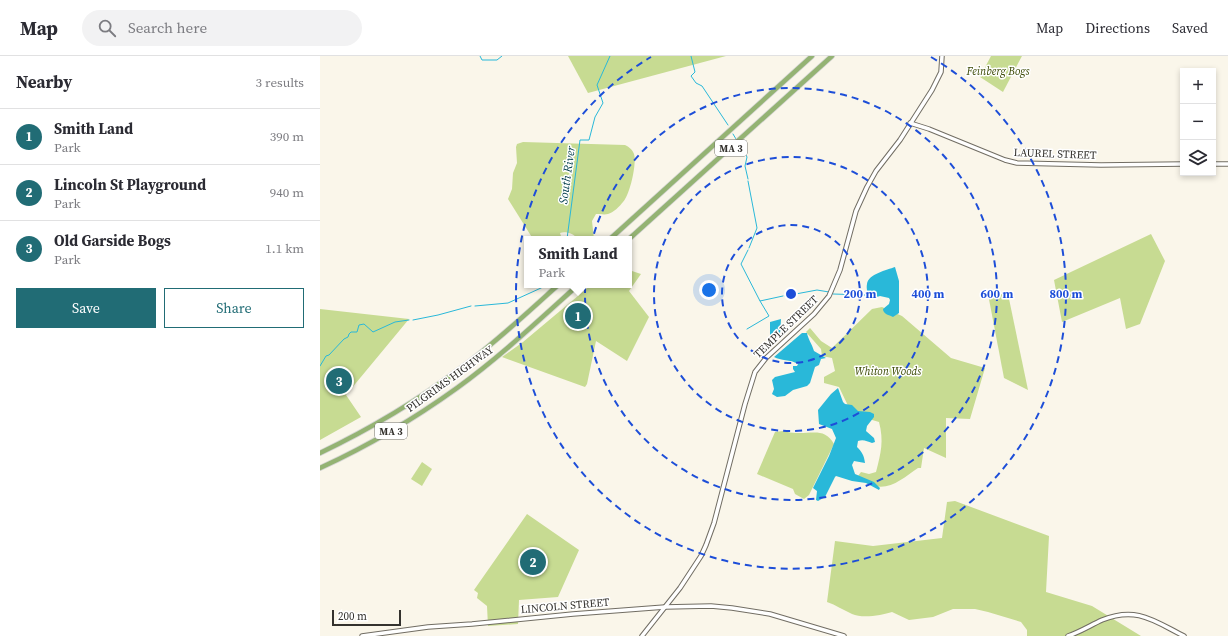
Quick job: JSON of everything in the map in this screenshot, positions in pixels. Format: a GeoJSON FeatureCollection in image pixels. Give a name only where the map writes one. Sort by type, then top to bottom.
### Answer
{"type":"FeatureCollection","features":[{"type":"Feature","properties":{"kind":"highway","name":"MA 3"},"geometry":{"type":"LineString","coordinates":[[613,236],[812,56]]}},
{"type":"Feature","properties":{"kind":"highway","name":"MA 3"},"geometry":{"type":"LineString","coordinates":[[632,236],[832,56]]}},
{"type":"Feature","properties":{"kind":"highway","name":"PILGRIMS HIGHWAY"},"geometry":{"type":"LineString","coordinates":[[320,453],[378,423],[446,379],[504,334],[555,288]]}},
{"type":"Feature","properties":{"kind":"highway","name":"PILGRIMS HIGHWAY"},"geometry":{"type":"LineString","coordinates":[[320,468],[394,429],[458,387],[507,348],[575,288]]}},
{"type":"Feature","properties":{"kind":"main road","name":"TEMPLE STREET"},"geometry":{"type":"LineString","coordinates":[[642,636],[689,575],[710,537],[748,392],[755,372],[762,361],[814,314],[829,296],[842,266],[859,203],[876,171],[897,143],[930,93],[939,76],[942,56]]}},
{"type":"Feature","properties":{"kind":"main road"},"geometry":{"type":"LineString","coordinates":[[915,116],[919,125]]}},
{"type":"Feature","properties":{"kind":"main road","name":"LAUREL STREET"},"geometry":{"type":"LineString","coordinates":[[910,123],[919,125],[1005,160],[1018,163],[1094,165],[1180,164]]}},
{"type":"Feature","properties":{"kind":"main road"},"geometry":{"type":"LineString","coordinates":[[1216,164],[1228,164]]}},
{"type":"Feature","properties":{"kind":"main road","name":"LINCOLN STREET"},"geometry":{"type":"LineString","coordinates":[[362,636],[428,626],[472,624],[560,615],[665,607],[719,606],[770,614],[844,636]]}},
{"type":"Feature","properties":{"kind":"main road"},"geometry":{"type":"LineString","coordinates":[[1068,636],[1107,618],[1126,614],[1146,617],[1184,636]]}},
{"type":"Feature","properties":{"kind":"green space"},"geometry":{"type":"Polygon","coordinates":[[[568,56],[726,56],[588,93],[568,56]]]}},
{"type":"Feature","properties":{"kind":"green space","name":"Feinberg Bogs"},"geometry":{"type":"Polygon","coordinates":[[[991,56],[1022,56],[1003,92],[980,77],[991,56]]]}},
{"type":"Feature","properties":{"kind":"green space"},"geometry":{"type":"Polygon","coordinates":[[[523,142],[625,145],[629,147],[635,158],[632,179],[626,198],[622,204],[612,212],[607,214],[596,214],[592,221],[594,236],[575,236],[565,232],[560,233],[561,236],[531,236],[508,199],[512,189],[513,173],[517,163],[517,144],[523,142]]]}},
{"type":"Feature","properties":{"kind":"green space"},"geometry":{"type":"Polygon","coordinates":[[[1151,234],[1165,261],[1140,324],[1126,329],[1120,298],[1062,322],[1054,280],[1151,234]]]}},
{"type":"Feature","properties":{"kind":"green space"},"geometry":{"type":"Polygon","coordinates":[[[632,271],[641,274],[632,287],[632,271]]]}},
{"type":"Feature","properties":{"kind":"green space"},"geometry":{"type":"Polygon","coordinates":[[[587,288],[631,288],[629,291],[649,317],[627,361],[596,341],[587,384],[585,387],[502,357],[523,342],[587,288]]]}},
{"type":"Feature","properties":{"kind":"green space"},"geometry":{"type":"Polygon","coordinates":[[[988,294],[1008,294],[1028,390],[1004,378],[988,294]]]}},
{"type":"Feature","properties":{"kind":"green space","name":"Whiton Woods"},"geometry":{"type":"Polygon","coordinates":[[[882,307],[902,316],[951,358],[985,368],[970,419],[946,418],[946,458],[924,448],[921,468],[918,468],[901,480],[889,486],[883,487],[865,482],[858,476],[861,472],[869,474],[876,472],[881,447],[879,422],[852,414],[839,387],[824,383],[824,377],[835,371],[832,358],[822,356],[821,349],[806,332],[810,328],[821,341],[832,348],[872,309],[882,307]]]}},
{"type":"Feature","properties":{"kind":"green space"},"geometry":{"type":"Polygon","coordinates":[[[320,309],[409,319],[346,395],[361,417],[320,440],[320,309]]]}},
{"type":"Feature","properties":{"kind":"green space"},"geometry":{"type":"Polygon","coordinates":[[[783,431],[794,433],[822,433],[826,435],[834,444],[809,495],[804,499],[795,494],[793,489],[757,474],[775,432],[783,431]]]}},
{"type":"Feature","properties":{"kind":"green space"},"geometry":{"type":"Polygon","coordinates":[[[422,462],[432,469],[422,486],[411,479],[422,462]]]}},
{"type":"Feature","properties":{"kind":"green space"},"geometry":{"type":"Polygon","coordinates":[[[955,501],[1049,536],[1046,592],[1092,606],[1141,636],[1027,636],[1027,630],[1021,622],[975,609],[953,609],[933,617],[909,620],[892,612],[872,616],[856,615],[827,602],[835,541],[873,546],[942,538],[947,502],[955,501]]]}},
{"type":"Feature","properties":{"kind":"green space"},"geometry":{"type":"Polygon","coordinates":[[[527,514],[579,550],[558,597],[519,600],[518,624],[488,626],[487,606],[477,598],[478,593],[474,590],[527,514]]]}},
{"type":"Feature","properties":{"kind":"water"},"geometry":{"type":"Polygon","coordinates":[[[895,267],[899,281],[899,313],[893,317],[883,311],[883,309],[889,304],[889,298],[880,296],[871,299],[868,297],[867,286],[868,281],[874,275],[895,267]]]}},
{"type":"Feature","properties":{"kind":"water"},"geometry":{"type":"Polygon","coordinates":[[[781,319],[780,335],[770,336],[770,322],[781,319]]]}},
{"type":"Feature","properties":{"kind":"water"},"geometry":{"type":"Polygon","coordinates":[[[802,333],[807,333],[814,351],[826,358],[821,359],[819,365],[815,367],[810,383],[807,386],[793,390],[785,396],[777,397],[772,394],[774,389],[772,380],[775,377],[795,372],[793,366],[797,366],[798,364],[774,357],[802,333]]]}},
{"type":"Feature","properties":{"kind":"water"},"geometry":{"type":"Polygon","coordinates":[[[838,388],[845,404],[852,405],[858,411],[870,412],[874,414],[874,417],[867,426],[866,431],[874,438],[875,442],[872,443],[863,440],[858,441],[857,447],[864,458],[865,463],[854,461],[852,465],[855,474],[874,482],[880,488],[879,490],[866,483],[852,481],[836,476],[825,497],[818,501],[816,500],[817,491],[813,488],[836,438],[832,429],[819,424],[818,410],[838,388]]]}},
{"type":"Feature","properties":{"kind":"waterway"},"geometry":{"type":"LineString","coordinates":[[480,56],[482,60],[497,60],[502,56]]}},
{"type":"Feature","properties":{"kind":"waterway","name":"South River"},"geometry":{"type":"LineString","coordinates":[[567,236],[580,140],[589,140],[595,117],[603,103],[597,85],[610,56]]}},
{"type":"Feature","properties":{"kind":"waterway"},"geometry":{"type":"LineString","coordinates":[[691,56],[695,72],[691,76],[696,83],[702,86],[728,125]]}},
{"type":"Feature","properties":{"kind":"waterway"},"geometry":{"type":"LineString","coordinates":[[733,134],[736,139]]}},
{"type":"Feature","properties":{"kind":"waterway"},"geometry":{"type":"LineString","coordinates":[[741,146],[747,157],[745,166],[748,179]]}},
{"type":"Feature","properties":{"kind":"waterway"},"geometry":{"type":"LineString","coordinates":[[748,181],[757,228],[749,248]]}},
{"type":"Feature","properties":{"kind":"waterway"},"geometry":{"type":"LineString","coordinates":[[748,250],[741,264],[760,301],[783,296]]}},
{"type":"Feature","properties":{"kind":"waterway","name":"South River"},"geometry":{"type":"LineString","coordinates":[[475,306],[508,303],[541,288]]}},
{"type":"Feature","properties":{"kind":"waterway"},"geometry":{"type":"LineString","coordinates":[[785,296],[817,290],[829,292]]}},
{"type":"Feature","properties":{"kind":"waterway"},"geometry":{"type":"LineString","coordinates":[[833,294],[866,295]]}},
{"type":"Feature","properties":{"kind":"waterway"},"geometry":{"type":"LineString","coordinates":[[747,329],[769,316],[760,301]]}},
{"type":"Feature","properties":{"kind":"waterway","name":"South River"},"geometry":{"type":"LineString","coordinates":[[413,320],[471,306]]}},
{"type":"Feature","properties":{"kind":"waterway","name":"South River"},"geometry":{"type":"LineString","coordinates":[[320,366],[326,356],[329,355],[344,339],[348,337],[351,332],[357,332],[359,325],[364,324],[373,332],[395,322],[409,320]]}},
{"type":"Feature","properties":{"kind":"place","name":"Smith Land"},"geometry":{"type":"Point","coordinates":[578,316]}},
{"type":"Feature","properties":{"kind":"place","name":"Old Garside Bogs"},"geometry":{"type":"Point","coordinates":[339,381]}},
{"type":"Feature","properties":{"kind":"place","name":"Lincoln St Playground"},"geometry":{"type":"Point","coordinates":[533,562]}}]}
